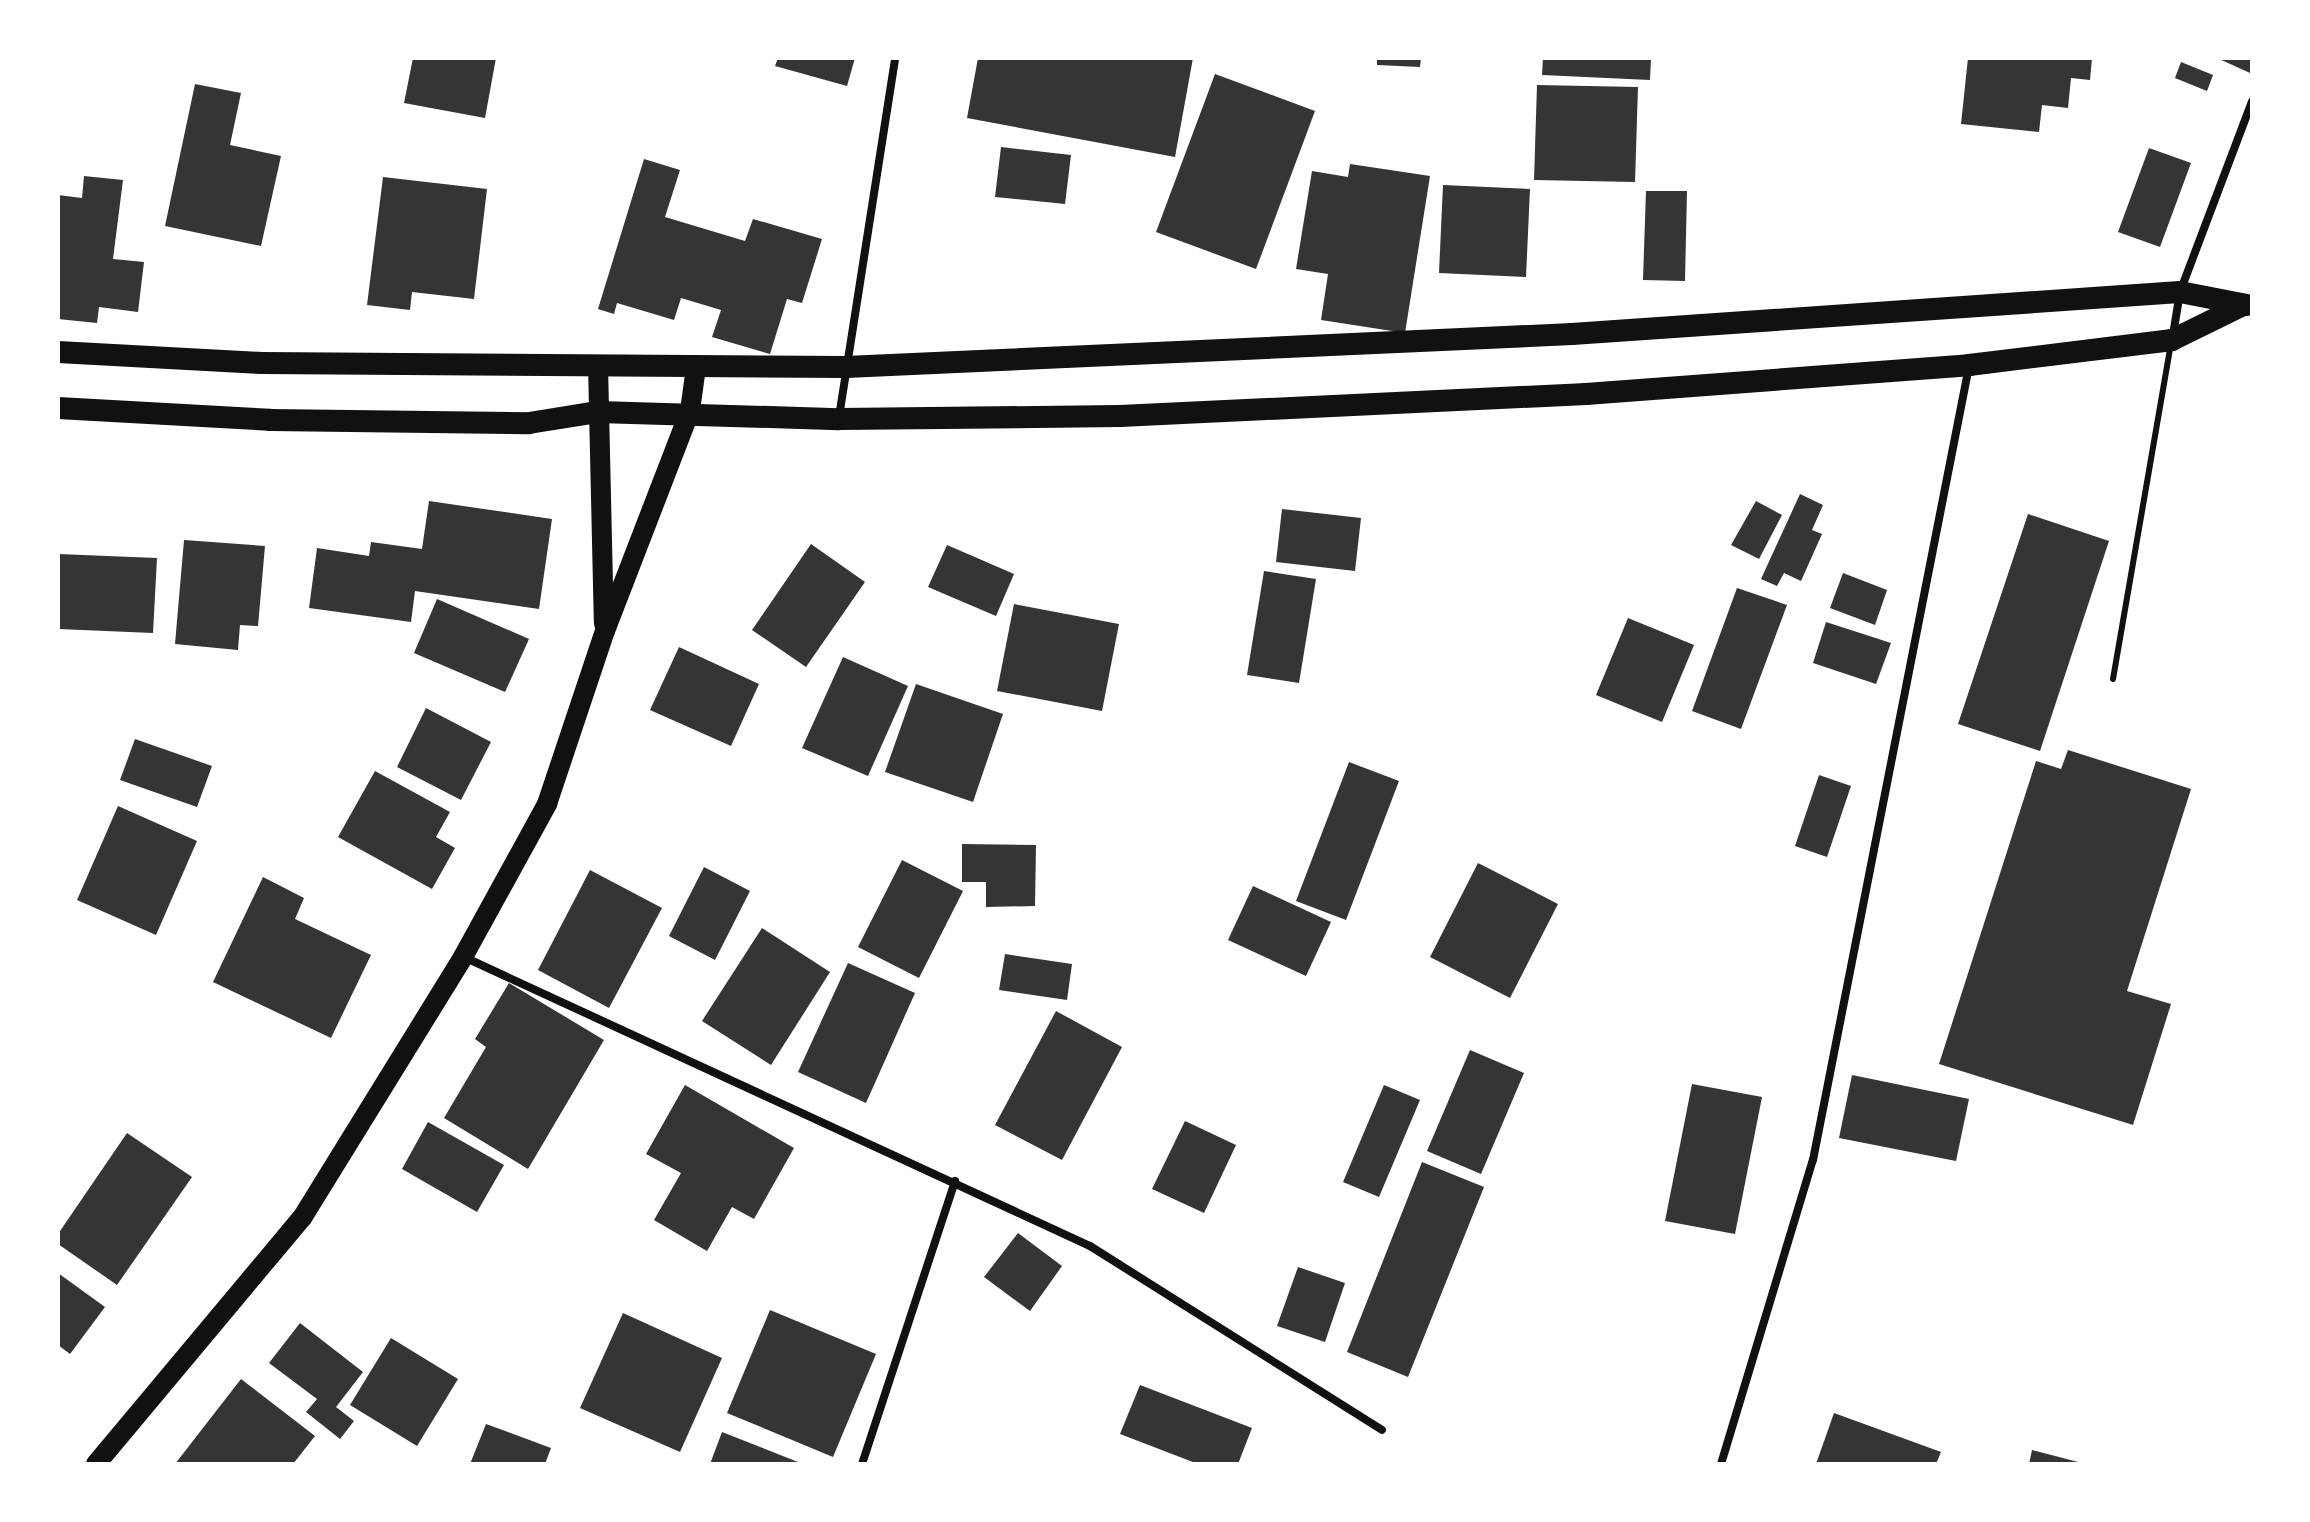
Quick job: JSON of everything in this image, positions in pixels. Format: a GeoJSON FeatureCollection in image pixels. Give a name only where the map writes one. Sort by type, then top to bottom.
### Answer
{"type":"FeatureCollection","features":[{"type":"Feature","properties":{"kind":"highway"},"geometry":{"type":"LineString","coordinates":[[58,352],[262,363],[846,367],[1572,334],[2180,292],[2248,305]]}},
{"type":"Feature","properties":{"kind":"highway"},"geometry":{"type":"LineString","coordinates":[[58,408],[270,420],[529,423],[598,412],[690,411],[839,419],[1120,416],[1586,394],[1969,365],[2172,340],[2248,305]]}},
{"type":"Feature","properties":{"kind":"main road"},"geometry":{"type":"LineString","coordinates":[[598,365],[605,631]]}},
{"type":"Feature","properties":{"kind":"main road"},"geometry":{"type":"LineString","coordinates":[[96,1464],[302,1218],[463,957],[547,804],[605,631],[690,411],[696,367]]}},
{"type":"Feature","properties":{"kind":"street"},"geometry":{"type":"LineString","coordinates":[[839,419],[895,58]]}},
{"type":"Feature","properties":{"kind":"street"},"geometry":{"type":"LineString","coordinates":[[2172,340],[2180,292],[2252,101]]}},
{"type":"Feature","properties":{"kind":"street"},"geometry":{"type":"LineString","coordinates":[[1721,1464],[1813,1160],[1969,365]]}},
{"type":"Feature","properties":{"kind":"street"},"geometry":{"type":"LineString","coordinates":[[463,957],[955,1181],[1090,1246],[1382,1430]]}},
{"type":"Feature","properties":{"kind":"street"},"geometry":{"type":"LineString","coordinates":[[862,1464],[955,1181]]}},
{"type":"Feature","properties":{"kind":"lane"},"geometry":{"type":"LineString","coordinates":[[2113,679],[2172,340]]}},
{"type":"Feature","properties":{"kind":"building"},"geometry":{"type":"Polygon","coordinates":[[[413,58],[496,58],[485,118],[404,103],[413,58]]]}},
{"type":"Feature","properties":{"kind":"building"},"geometry":{"type":"Polygon","coordinates":[[[778,58],[855,58],[847,86],[775,66],[778,58]]]}},
{"type":"Feature","properties":{"kind":"building"},"geometry":{"type":"Polygon","coordinates":[[[978,58],[1193,58],[1175,157],[967,118],[978,58]]]}},
{"type":"Feature","properties":{"kind":"building"},"geometry":{"type":"Polygon","coordinates":[[[1377,58],[1421,58],[1420,67],[1377,65],[1377,58]]]}},
{"type":"Feature","properties":{"kind":"building"},"geometry":{"type":"Polygon","coordinates":[[[1543,58],[1651,58],[1650,80],[1542,75],[1543,58]]]}},
{"type":"Feature","properties":{"kind":"building"},"geometry":{"type":"Polygon","coordinates":[[[1968,58],[2092,58],[2090,80],[2071,78],[2068,108],[2042,105],[2039,132],[1961,124],[1968,58]]]}},
{"type":"Feature","properties":{"kind":"building"},"geometry":{"type":"Polygon","coordinates":[[[2217,58],[2252,58],[2252,68],[2250,73],[2217,58]]]}},
{"type":"Feature","properties":{"kind":"building"},"geometry":{"type":"Polygon","coordinates":[[[2181,62],[2213,75],[2207,91],[2175,78],[2181,62]]]}},
{"type":"Feature","properties":{"kind":"building"},"geometry":{"type":"Polygon","coordinates":[[[1215,74],[1315,111],[1256,269],[1156,232],[1215,74]]]}},
{"type":"Feature","properties":{"kind":"building"},"geometry":{"type":"Polygon","coordinates":[[[195,84],[241,93],[230,145],[281,156],[261,246],[165,226],[195,84]]]}},
{"type":"Feature","properties":{"kind":"building"},"geometry":{"type":"Polygon","coordinates":[[[1537,85],[1638,87],[1635,182],[1534,180],[1537,85]]]}},
{"type":"Feature","properties":{"kind":"building"},"geometry":{"type":"Polygon","coordinates":[[[1001,147],[1071,155],[1065,204],[995,197],[1001,147]]]}},
{"type":"Feature","properties":{"kind":"building"},"geometry":{"type":"Polygon","coordinates":[[[2149,148],[2191,163],[2160,247],[2118,232],[2149,148]]]}},
{"type":"Feature","properties":{"kind":"building"},"geometry":{"type":"Polygon","coordinates":[[[644,159],[680,170],[665,217],[745,241],[753,219],[822,239],[802,303],[787,299],[770,354],[712,337],[721,310],[681,298],[674,320],[617,303],[614,314],[598,309],[644,159]]]}},
{"type":"Feature","properties":{"kind":"building"},"geometry":{"type":"Polygon","coordinates":[[[1350,164],[1430,176],[1405,333],[1321,320],[1328,274],[1296,269],[1312,171],[1348,177],[1350,164]]]}},
{"type":"Feature","properties":{"kind":"building"},"geometry":{"type":"Polygon","coordinates":[[[84,176],[123,180],[113,259],[144,262],[138,312],[99,307],[97,323],[58,319],[58,195],[82,198],[84,176]]]}},
{"type":"Feature","properties":{"kind":"building"},"geometry":{"type":"Polygon","coordinates":[[[383,177],[487,189],[474,299],[412,292],[410,310],[367,305],[383,177]]]}},
{"type":"Feature","properties":{"kind":"building"},"geometry":{"type":"Polygon","coordinates":[[[1443,185],[1530,189],[1526,277],[1439,273],[1443,185]]]}},
{"type":"Feature","properties":{"kind":"building"},"geometry":{"type":"Polygon","coordinates":[[[1646,191],[1687,191],[1685,281],[1643,280],[1646,191]]]}},
{"type":"Feature","properties":{"kind":"building"},"geometry":{"type":"Polygon","coordinates":[[[1800,494],[1823,505],[1812,530],[1822,534],[1801,581],[1784,573],[1777,586],[1761,579],[1800,494]]]}},
{"type":"Feature","properties":{"kind":"building"},"geometry":{"type":"Polygon","coordinates":[[[429,501],[552,519],[539,609],[415,591],[411,622],[309,608],[317,548],[369,556],[371,542],[422,549],[429,501]]]}},
{"type":"Feature","properties":{"kind":"building"},"geometry":{"type":"Polygon","coordinates":[[[1756,501],[1782,515],[1759,559],[1731,545],[1756,501]]]}},
{"type":"Feature","properties":{"kind":"building"},"geometry":{"type":"Polygon","coordinates":[[[1282,509],[1361,518],[1355,571],[1276,562],[1282,509]]]}},
{"type":"Feature","properties":{"kind":"building"},"geometry":{"type":"Polygon","coordinates":[[[2028,514],[2109,541],[2040,751],[1958,724],[2028,514]]]}},
{"type":"Feature","properties":{"kind":"building"},"geometry":{"type":"Polygon","coordinates":[[[184,540],[265,546],[258,626],[240,625],[238,650],[175,644],[184,540]]]}},
{"type":"Feature","properties":{"kind":"building"},"geometry":{"type":"Polygon","coordinates":[[[811,544],[865,582],[806,667],[752,630],[811,544]]]}},
{"type":"Feature","properties":{"kind":"building"},"geometry":{"type":"Polygon","coordinates":[[[947,545],[1014,574],[996,616],[928,587],[947,545]]]}},
{"type":"Feature","properties":{"kind":"building"},"geometry":{"type":"Polygon","coordinates":[[[58,554],[157,558],[153,633],[58,629],[58,554]]]}},
{"type":"Feature","properties":{"kind":"building"},"geometry":{"type":"Polygon","coordinates":[[[1264,571],[1316,579],[1299,683],[1247,675],[1264,571]]]}},
{"type":"Feature","properties":{"kind":"building"},"geometry":{"type":"Polygon","coordinates":[[[1843,573],[1887,590],[1875,625],[1830,608],[1843,573]]]}},
{"type":"Feature","properties":{"kind":"building"},"geometry":{"type":"Polygon","coordinates":[[[1737,588],[1787,605],[1741,729],[1692,711],[1737,588]]]}},
{"type":"Feature","properties":{"kind":"building"},"geometry":{"type":"Polygon","coordinates":[[[437,599],[529,639],[505,692],[414,653],[437,599]]]}},
{"type":"Feature","properties":{"kind":"building"},"geometry":{"type":"Polygon","coordinates":[[[1014,604],[1119,624],[1102,711],[997,691],[1014,604]]]}},
{"type":"Feature","properties":{"kind":"building"},"geometry":{"type":"Polygon","coordinates":[[[1628,618],[1694,645],[1662,722],[1596,695],[1628,618]]]}},
{"type":"Feature","properties":{"kind":"building"},"geometry":{"type":"Polygon","coordinates":[[[1826,622],[1891,643],[1876,684],[1813,663],[1826,622]]]}},
{"type":"Feature","properties":{"kind":"building"},"geometry":{"type":"Polygon","coordinates":[[[679,647],[759,684],[731,746],[650,710],[679,647]]]}},
{"type":"Feature","properties":{"kind":"building"},"geometry":{"type":"Polygon","coordinates":[[[843,657],[908,686],[868,776],[802,748],[843,657]]]}},
{"type":"Feature","properties":{"kind":"building"},"geometry":{"type":"Polygon","coordinates":[[[916,684],[1003,714],[973,802],[885,772],[916,684]]]}},
{"type":"Feature","properties":{"kind":"building"},"geometry":{"type":"Polygon","coordinates":[[[426,708],[491,742],[461,800],[397,767],[426,708]]]}},
{"type":"Feature","properties":{"kind":"building"},"geometry":{"type":"Polygon","coordinates":[[[135,739],[212,766],[197,807],[120,780],[135,739]]]}},
{"type":"Feature","properties":{"kind":"building"},"geometry":{"type":"Polygon","coordinates":[[[2068,750],[2191,789],[2127,991],[2171,1004],[2133,1125],[1939,1064],[2036,761],[2061,769],[2068,750]]]}},
{"type":"Feature","properties":{"kind":"building"},"geometry":{"type":"Polygon","coordinates":[[[1349,762],[1399,781],[1346,920],[1296,901],[1349,762]]]}},
{"type":"Feature","properties":{"kind":"building"},"geometry":{"type":"Polygon","coordinates":[[[375,771],[450,812],[436,837],[455,848],[432,889],[338,837],[375,771]]]}},
{"type":"Feature","properties":{"kind":"building"},"geometry":{"type":"Polygon","coordinates":[[[1819,775],[1851,786],[1827,857],[1795,846],[1819,775]]]}},
{"type":"Feature","properties":{"kind":"building"},"geometry":{"type":"Polygon","coordinates":[[[118,806],[197,841],[156,935],[77,900],[118,806]]]}},
{"type":"Feature","properties":{"kind":"building"},"geometry":{"type":"Polygon","coordinates":[[[962,844],[1036,845],[1035,906],[986,907],[986,882],[962,882],[962,844]]]}},
{"type":"Feature","properties":{"kind":"building"},"geometry":{"type":"Polygon","coordinates":[[[902,860],[963,891],[919,978],[858,947],[902,860]]]}},
{"type":"Feature","properties":{"kind":"building"},"geometry":{"type":"Polygon","coordinates":[[[1478,863],[1558,904],[1510,998],[1430,957],[1478,863]]]}},
{"type":"Feature","properties":{"kind":"building"},"geometry":{"type":"Polygon","coordinates":[[[704,867],[750,891],[715,960],[669,936],[704,867]]]}},
{"type":"Feature","properties":{"kind":"building"},"geometry":{"type":"Polygon","coordinates":[[[590,870],[662,908],[609,1008],[538,970],[590,870]]]}},
{"type":"Feature","properties":{"kind":"building"},"geometry":{"type":"Polygon","coordinates":[[[263,877],[304,898],[295,919],[371,955],[331,1038],[213,982],[263,877]]]}},
{"type":"Feature","properties":{"kind":"building"},"geometry":{"type":"Polygon","coordinates":[[[1253,886],[1331,922],[1306,976],[1228,940],[1253,886]]]}},
{"type":"Feature","properties":{"kind":"building"},"geometry":{"type":"Polygon","coordinates":[[[762,928],[830,972],[771,1065],[702,1021],[762,928]]]}},
{"type":"Feature","properties":{"kind":"building"},"geometry":{"type":"Polygon","coordinates":[[[1005,954],[1072,964],[1067,1000],[999,990],[1005,954]]]}},
{"type":"Feature","properties":{"kind":"building"},"geometry":{"type":"Polygon","coordinates":[[[848,963],[915,993],[866,1103],[798,1072],[848,963]]]}},
{"type":"Feature","properties":{"kind":"building"},"geometry":{"type":"Polygon","coordinates":[[[509,983],[604,1040],[528,1169],[444,1118],[486,1047],[475,1039],[509,983]]]}},
{"type":"Feature","properties":{"kind":"building"},"geometry":{"type":"Polygon","coordinates":[[[1056,1011],[1122,1047],[1062,1160],[995,1125],[1056,1011]]]}},
{"type":"Feature","properties":{"kind":"building"},"geometry":{"type":"Polygon","coordinates":[[[1470,1050],[1524,1073],[1481,1174],[1427,1151],[1470,1050]]]}},
{"type":"Feature","properties":{"kind":"building"},"geometry":{"type":"Polygon","coordinates":[[[1852,1075],[1969,1099],[1956,1161],[1839,1138],[1852,1075]]]}},
{"type":"Feature","properties":{"kind":"building"},"geometry":{"type":"Polygon","coordinates":[[[1692,1084],[1762,1097],[1735,1234],[1665,1221],[1692,1084]]]}},
{"type":"Feature","properties":{"kind":"building"},"geometry":{"type":"Polygon","coordinates":[[[685,1085],[794,1148],[754,1219],[732,1207],[707,1251],[654,1220],[681,1173],[646,1154],[685,1085]]]}},
{"type":"Feature","properties":{"kind":"building"},"geometry":{"type":"Polygon","coordinates":[[[1384,1085],[1420,1100],[1379,1197],[1343,1182],[1384,1085]]]}},
{"type":"Feature","properties":{"kind":"building"},"geometry":{"type":"Polygon","coordinates":[[[1185,1121],[1236,1145],[1204,1213],[1152,1189],[1185,1121]]]}},
{"type":"Feature","properties":{"kind":"building"},"geometry":{"type":"Polygon","coordinates":[[[428,1122],[504,1165],[477,1212],[402,1169],[428,1122]]]}},
{"type":"Feature","properties":{"kind":"building"},"geometry":{"type":"Polygon","coordinates":[[[127,1133],[192,1177],[117,1285],[58,1244],[58,1234],[127,1133]]]}},
{"type":"Feature","properties":{"kind":"building"},"geometry":{"type":"Polygon","coordinates":[[[1422,1162],[1484,1187],[1408,1377],[1347,1352],[1422,1162]]]}},
{"type":"Feature","properties":{"kind":"building"},"geometry":{"type":"Polygon","coordinates":[[[1018,1233],[1062,1266],[1030,1311],[984,1277],[1018,1233]]]}},
{"type":"Feature","properties":{"kind":"building"},"geometry":{"type":"Polygon","coordinates":[[[1298,1267],[1345,1283],[1325,1342],[1277,1326],[1298,1267]]]}},
{"type":"Feature","properties":{"kind":"building"},"geometry":{"type":"Polygon","coordinates":[[[58,1273],[105,1307],[70,1354],[58,1345],[58,1273]]]}},
{"type":"Feature","properties":{"kind":"building"},"geometry":{"type":"Polygon","coordinates":[[[770,1310],[876,1354],[833,1457],[727,1413],[770,1310]]]}},
{"type":"Feature","properties":{"kind":"building"},"geometry":{"type":"Polygon","coordinates":[[[623,1313],[722,1358],[680,1452],[580,1408],[623,1313]]]}},
{"type":"Feature","properties":{"kind":"building"},"geometry":{"type":"Polygon","coordinates":[[[300,1323],[363,1372],[336,1407],[354,1421],[340,1439],[306,1412],[317,1399],[269,1363],[300,1323]]]}},
{"type":"Feature","properties":{"kind":"building"},"geometry":{"type":"Polygon","coordinates":[[[391,1338],[458,1379],[417,1446],[350,1405],[391,1338]]]}},
{"type":"Feature","properties":{"kind":"building"},"geometry":{"type":"Polygon","coordinates":[[[241,1379],[315,1436],[293,1464],[175,1464],[241,1379]]]}},
{"type":"Feature","properties":{"kind":"building"},"geometry":{"type":"Polygon","coordinates":[[[1140,1385],[1252,1428],[1238,1464],[1198,1464],[1120,1434],[1140,1385]]]}},
{"type":"Feature","properties":{"kind":"building"},"geometry":{"type":"Polygon","coordinates":[[[1834,1413],[1941,1452],[1936,1464],[1816,1464],[1834,1413]]]}},
{"type":"Feature","properties":{"kind":"building"},"geometry":{"type":"Polygon","coordinates":[[[486,1424],[551,1448],[545,1464],[470,1464],[486,1424]]]}},
{"type":"Feature","properties":{"kind":"building"},"geometry":{"type":"Polygon","coordinates":[[[722,1432],[803,1464],[710,1464],[722,1432]]]}},
{"type":"Feature","properties":{"kind":"building"},"geometry":{"type":"Polygon","coordinates":[[[2032,1450],[2082,1463],[2082,1464],[2029,1464],[2032,1450]]]}}]}
